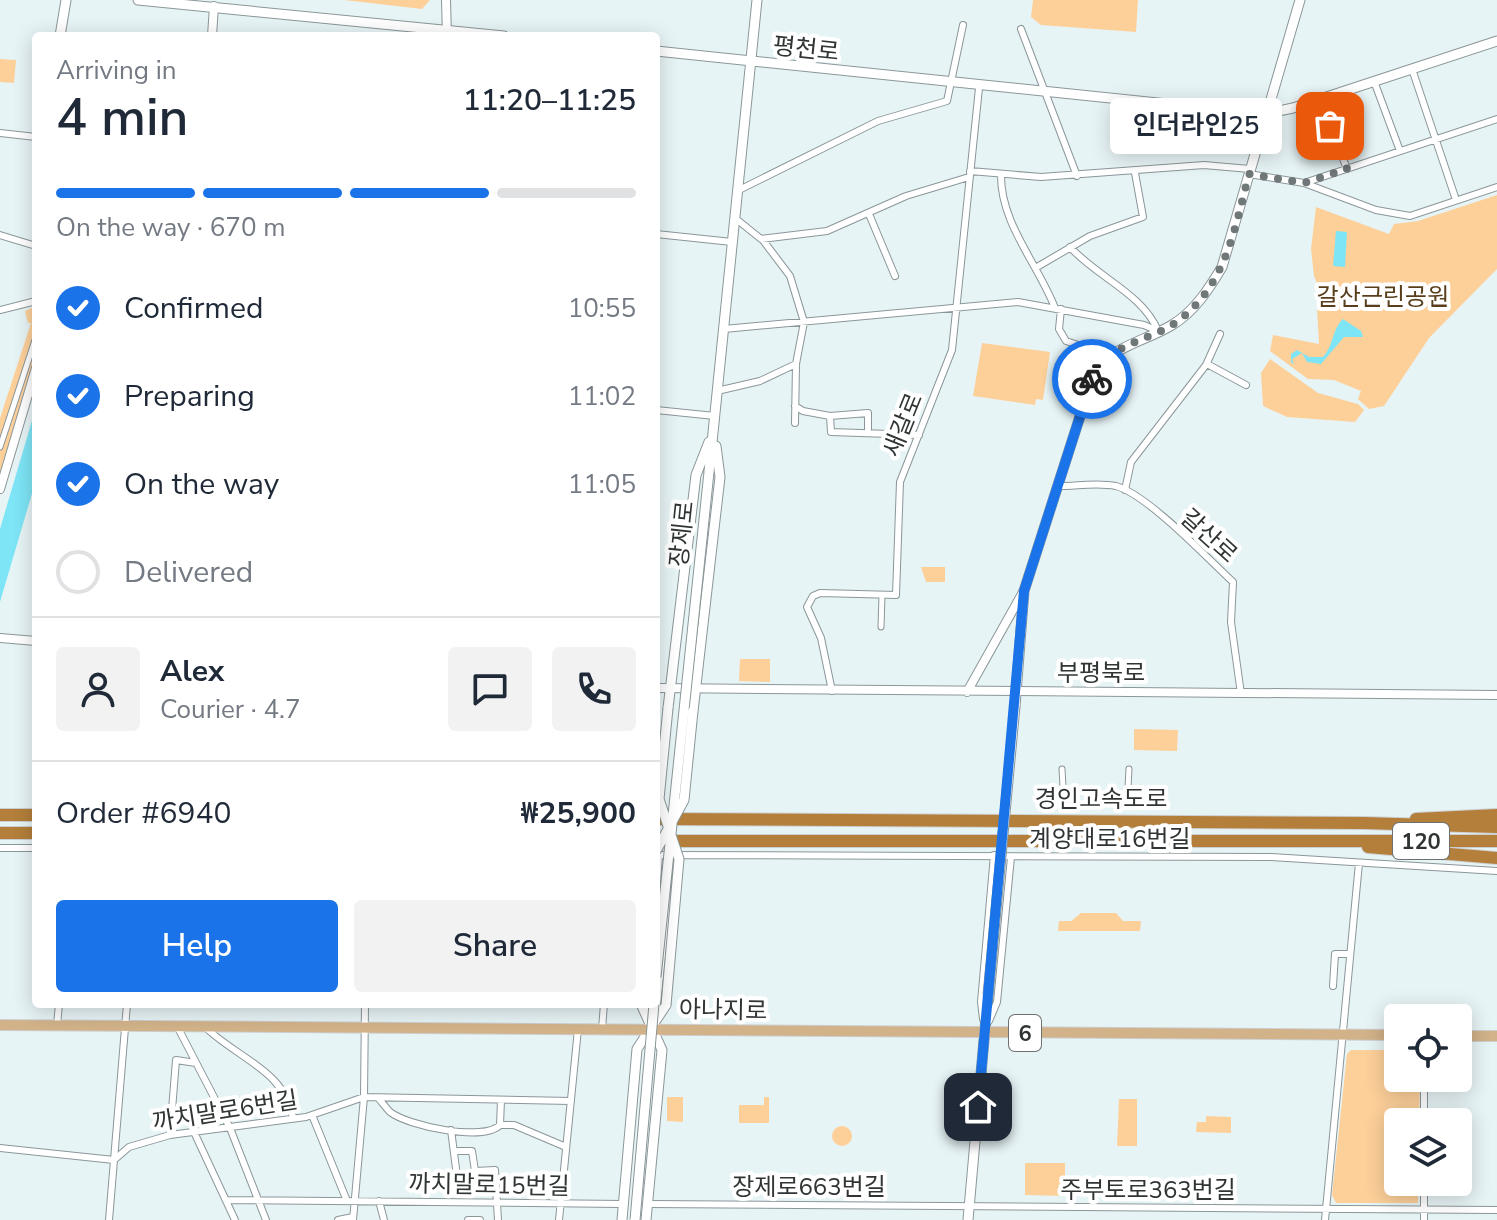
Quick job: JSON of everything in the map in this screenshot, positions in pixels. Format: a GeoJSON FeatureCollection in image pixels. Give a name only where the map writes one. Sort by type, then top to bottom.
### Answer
{"type":"FeatureCollection","features":[{"type":"Feature","properties":{"kind":"highway"},"geometry":{"type":"LineString","coordinates":[[0,815],[32,815]]}},
{"type":"Feature","properties":{"kind":"highway"},"geometry":{"type":"LineString","coordinates":[[1364,823],[1497,815]]}},
{"type":"Feature","properties":{"kind":"highway","name":"경인고속도로"},"geometry":{"type":"LineString","coordinates":[[660,819],[1364,823],[1497,827]]}},
{"type":"Feature","properties":{"kind":"highway"},"geometry":{"type":"LineString","coordinates":[[0,833],[32,833]]}},
{"type":"Feature","properties":{"kind":"highway","name":"경인고속도로"},"geometry":{"type":"LineString","coordinates":[[660,841],[1497,841]]}},
{"type":"Feature","properties":{"kind":"highway"},"geometry":{"type":"LineString","coordinates":[[1345,842],[1396,852],[1497,858]]}},
{"type":"Feature","properties":{"kind":"main road"},"geometry":{"type":"LineString","coordinates":[[61,32],[66,0]]}},
{"type":"Feature","properties":{"kind":"main road"},"geometry":{"type":"LineString","coordinates":[[138,0],[438,32]]}},
{"type":"Feature","properties":{"kind":"main road","name":"장제로"},"geometry":{"type":"LineString","coordinates":[[660,932],[757,0]]}},
{"type":"Feature","properties":{"kind":"main road"},"geometry":{"type":"LineString","coordinates":[[968,1220],[1024,591],[1096,371],[1109,356],[1158,331],[1192,308],[1222,267],[1264,114],[1300,0]]}},
{"type":"Feature","properties":{"kind":"main road","name":"평천로"},"geometry":{"type":"LineString","coordinates":[[660,52],[979,88],[1264,114],[1320,99],[1497,41]]}},
{"type":"Feature","properties":{"kind":"main road","name":"장제로"},"geometry":{"type":"LineString","coordinates":[[660,789],[696,475],[713,431]]}},
{"type":"Feature","properties":{"kind":"main road","name":"장제로"},"geometry":{"type":"LineString","coordinates":[[660,845],[684,800],[720,477],[713,431]]}},
{"type":"Feature","properties":{"kind":"main road","name":"장제로"},"geometry":{"type":"LineString","coordinates":[[622,1220],[637,1049],[666,1005],[679,859],[660,802]]}},
{"type":"Feature","properties":{"kind":"main road"},"geometry":{"type":"LineString","coordinates":[[643,1008],[662,1050],[646,1220]]}},
{"type":"Feature","properties":{"kind":"main road"},"geometry":{"type":"LineString","coordinates":[[635,1220],[651,1008]]}},
{"type":"Feature","properties":{"kind":"main road","name":"아나지로"},"geometry":{"type":"LineString","coordinates":[[0,1025],[1384,1035]]}},
{"type":"Feature","properties":{"kind":"main road"},"geometry":{"type":"LineString","coordinates":[[1472,1036],[1497,1036]]}},
{"type":"Feature","properties":{"kind":"street"},"geometry":{"type":"LineString","coordinates":[[446,0],[447,32]]}},
{"type":"Feature","properties":{"kind":"street"},"geometry":{"type":"LineString","coordinates":[[212,32],[214,6]]}},
{"type":"Feature","properties":{"kind":"street"},"geometry":{"type":"LineString","coordinates":[[737,191],[878,121],[947,101],[963,25]]}},
{"type":"Feature","properties":{"kind":"street"},"geometry":{"type":"LineString","coordinates":[[1021,29],[1077,176]]}},
{"type":"Feature","properties":{"kind":"street"},"geometry":{"type":"LineString","coordinates":[[1412,69],[1456,200]]}},
{"type":"Feature","properties":{"kind":"street"},"geometry":{"type":"LineString","coordinates":[[1374,81],[1400,151]]}},
{"type":"Feature","properties":{"kind":"street","name":"새갈로"},"geometry":{"type":"LineString","coordinates":[[882,595],[896,595],[900,482],[952,350],[979,88]]}},
{"type":"Feature","properties":{"kind":"street"},"geometry":{"type":"LineString","coordinates":[[1320,99],[1347,169]]}},
{"type":"Feature","properties":{"kind":"street"},"geometry":{"type":"LineString","coordinates":[[1304,183],[1497,119]]}},
{"type":"Feature","properties":{"kind":"street"},"geometry":{"type":"LineString","coordinates":[[0,133],[32,137]]}},
{"type":"Feature","properties":{"kind":"street"},"geometry":{"type":"LineString","coordinates":[[761,239],[827,231],[906,196],[969,174],[1077,176],[1204,165],[1304,183],[1394,215],[1410,216],[1497,187]]}},
{"type":"Feature","properties":{"kind":"street"},"geometry":{"type":"LineString","coordinates":[[1037,267],[1090,236],[1143,217],[1135,173]]}},
{"type":"Feature","properties":{"kind":"street"},"geometry":{"type":"LineString","coordinates":[[1001,174],[1001,186],[1014,231],[1058,308],[1059,329],[1066,341],[1078,345],[1080,376],[1089,389]]}},
{"type":"Feature","properties":{"kind":"street"},"geometry":{"type":"LineString","coordinates":[[869,214],[895,276]]}},
{"type":"Feature","properties":{"kind":"street"},"geometry":{"type":"LineString","coordinates":[[735,218],[761,239],[790,276],[804,322],[796,364],[795,423]]}},
{"type":"Feature","properties":{"kind":"street"},"geometry":{"type":"LineString","coordinates":[[660,234],[732,242]]}},
{"type":"Feature","properties":{"kind":"street"},"geometry":{"type":"LineString","coordinates":[[0,235],[32,245]]}},
{"type":"Feature","properties":{"kind":"street"},"geometry":{"type":"LineString","coordinates":[[1070,247],[1102,277],[1130,296],[1153,318],[1158,331]]}},
{"type":"Feature","properties":{"kind":"street"},"geometry":{"type":"LineString","coordinates":[[0,310],[32,302]]}},
{"type":"Feature","properties":{"kind":"street"},"geometry":{"type":"LineString","coordinates":[[724,329],[1028,302],[1144,325],[1158,331]]}},
{"type":"Feature","properties":{"kind":"street"},"geometry":{"type":"LineString","coordinates":[[1125,490],[1131,462],[1207,364],[1220,334]]}},
{"type":"Feature","properties":{"kind":"street"},"geometry":{"type":"LineString","coordinates":[[0,447],[32,349]]}},
{"type":"Feature","properties":{"kind":"street"},"geometry":{"type":"LineString","coordinates":[[717,391],[760,381],[796,364]]}},
{"type":"Feature","properties":{"kind":"street"},"geometry":{"type":"LineString","coordinates":[[1207,364],[1246,385]]}},
{"type":"Feature","properties":{"kind":"street"},"geometry":{"type":"LineString","coordinates":[[0,489],[4,462],[32,380]]}},
{"type":"Feature","properties":{"kind":"street"},"geometry":{"type":"LineString","coordinates":[[795,406],[803,411],[830,416],[868,413],[868,429]]}},
{"type":"Feature","properties":{"kind":"street"},"geometry":{"type":"LineString","coordinates":[[660,410],[715,416]]}},
{"type":"Feature","properties":{"kind":"street"},"geometry":{"type":"LineString","coordinates":[[830,416],[831,432],[919,435]]}},
{"type":"Feature","properties":{"kind":"street","name":"갈산로"},"geometry":{"type":"LineString","coordinates":[[1059,486],[1108,485],[1125,490],[1148,504],[1233,582],[1231,622],[1241,694]]}},
{"type":"Feature","properties":{"kind":"street"},"geometry":{"type":"LineString","coordinates":[[967,692],[1024,591]]}},
{"type":"Feature","properties":{"kind":"street"},"geometry":{"type":"LineString","coordinates":[[832,691],[821,638],[808,612],[808,601],[820,593],[882,595],[881,627]]}},
{"type":"Feature","properties":{"kind":"street"},"geometry":{"type":"LineString","coordinates":[[0,638],[32,641]]}},
{"type":"Feature","properties":{"kind":"street","name":"부평북로"},"geometry":{"type":"LineString","coordinates":[[660,689],[1497,695]]}},
{"type":"Feature","properties":{"kind":"street"},"geometry":{"type":"LineString","coordinates":[[1062,769],[1063,787]]}},
{"type":"Feature","properties":{"kind":"street"},"geometry":{"type":"LineString","coordinates":[[1128,788],[1129,769]]}},
{"type":"Feature","properties":{"kind":"street"},"geometry":{"type":"LineString","coordinates":[[0,848],[32,848]]}},
{"type":"Feature","properties":{"kind":"street"},"geometry":{"type":"LineString","coordinates":[[660,855],[673,855],[660,995]]}},
{"type":"Feature","properties":{"kind":"street","name":"계양대로16번길"},"geometry":{"type":"LineString","coordinates":[[673,855],[1271,857],[1497,871]]}},
{"type":"Feature","properties":{"kind":"street"},"geometry":{"type":"LineString","coordinates":[[984,1032],[981,1002],[994,855]]}},
{"type":"Feature","properties":{"kind":"street"},"geometry":{"type":"LineString","coordinates":[[984,1032],[997,1002],[1011,857]]}},
{"type":"Feature","properties":{"kind":"street"},"geometry":{"type":"LineString","coordinates":[[1325,1220],[1359,863]]}},
{"type":"Feature","properties":{"kind":"street"},"geometry":{"type":"LineString","coordinates":[[992,871],[1000,865],[1009,872]]}},
{"type":"Feature","properties":{"kind":"street"},"geometry":{"type":"LineString","coordinates":[[1333,986],[1335,954],[1350,954]]}},
{"type":"Feature","properties":{"kind":"street"},"geometry":{"type":"LineString","coordinates":[[57,1025],[59,1008]]}},
{"type":"Feature","properties":{"kind":"street"},"geometry":{"type":"LineString","coordinates":[[109,1220],[127,1008]]}},
{"type":"Feature","properties":{"kind":"street"},"geometry":{"type":"LineString","coordinates":[[350,1201],[364,1097],[365,1008]]}},
{"type":"Feature","properties":{"kind":"street"},"geometry":{"type":"LineString","coordinates":[[602,1029],[604,1008]]}},
{"type":"Feature","properties":{"kind":"street"},"geometry":{"type":"LineString","coordinates":[[651,1008],[651,1029]]}},
{"type":"Feature","properties":{"kind":"street"},"geometry":{"type":"LineString","coordinates":[[651,1029],[658,1008]]}},
{"type":"Feature","properties":{"kind":"street"},"geometry":{"type":"LineString","coordinates":[[177,1026],[230,1128],[266,1220]]}},
{"type":"Feature","properties":{"kind":"street"},"geometry":{"type":"LineString","coordinates":[[204,1026],[272,1077],[291,1100],[293,1118]]}},
{"type":"Feature","properties":{"kind":"street"},"geometry":{"type":"LineString","coordinates":[[559,1220],[578,1029]]}},
{"type":"Feature","properties":{"kind":"street"},"geometry":{"type":"LineString","coordinates":[[170,1135],[176,1060],[196,1063]]}},
{"type":"Feature","properties":{"kind":"street"},"geometry":{"type":"LineString","coordinates":[[364,1097],[571,1101]]}},
{"type":"Feature","properties":{"kind":"street","name":"까치말로6번길"},"geometry":{"type":"LineString","coordinates":[[114,1160],[129,1147],[170,1135],[312,1115],[364,1097]]}},
{"type":"Feature","properties":{"kind":"street"},"geometry":{"type":"LineString","coordinates":[[378,1098],[391,1113],[404,1119],[472,1135],[494,1131],[500,1125],[501,1100]]}},
{"type":"Feature","properties":{"kind":"street"},"geometry":{"type":"LineString","coordinates":[[312,1115],[350,1201],[353,1218],[338,1220]]}},
{"type":"Feature","properties":{"kind":"street"},"geometry":{"type":"LineString","coordinates":[[500,1125],[514,1125],[566,1147]]}},
{"type":"Feature","properties":{"kind":"street"},"geometry":{"type":"LineString","coordinates":[[451,1130],[457,1172],[474,1167]]}},
{"type":"Feature","properties":{"kind":"street"},"geometry":{"type":"LineString","coordinates":[[194,1132],[235,1220]]}},
{"type":"Feature","properties":{"kind":"street"},"geometry":{"type":"LineString","coordinates":[[0,1148],[114,1160]]}},
{"type":"Feature","properties":{"kind":"street"},"geometry":{"type":"LineString","coordinates":[[455,1151],[472,1151],[475,1171],[495,1170],[498,1220]]}},
{"type":"Feature","properties":{"kind":"street"},"geometry":{"type":"LineString","coordinates":[[1424,1196],[1424,1220]]}},
{"type":"Feature","properties":{"kind":"street","name":"까치말로15번길"},"geometry":{"type":"LineString","coordinates":[[227,1200],[623,1204]]}},
{"type":"Feature","properties":{"kind":"street"},"geometry":{"type":"LineString","coordinates":[[379,1201],[384,1220]]}},
{"type":"Feature","properties":{"kind":"street","name":"장제로663번길"},"geometry":{"type":"LineString","coordinates":[[648,1204],[969,1206]]}},
{"type":"Feature","properties":{"kind":"street","name":"주부토로363번길"},"geometry":{"type":"LineString","coordinates":[[969,1206],[1497,1210]]}},
{"type":"Feature","properties":{"kind":"street"},"geometry":{"type":"LineString","coordinates":[[468,1220],[480,1220]]}},
{"type":"Feature","properties":{"kind":"green space"},"geometry":{"type":"Polygon","coordinates":[[[344,0],[430,0],[422,9],[344,0]]]}},
{"type":"Feature","properties":{"kind":"green space"},"geometry":{"type":"Polygon","coordinates":[[[1033,0],[1138,0],[1136,32],[1041,25],[1031,17],[1033,0]]]}},
{"type":"Feature","properties":{"kind":"green space"},"geometry":{"type":"Polygon","coordinates":[[[0,59],[16,60],[14,83],[0,82],[0,59]]]}},
{"type":"Feature","properties":{"kind":"green space","name":"갈산근린공원"},"geometry":{"type":"Polygon","coordinates":[[[1497,195],[1497,269],[1429,338],[1384,406],[1369,409],[1358,399],[1361,391],[1334,380],[1308,379],[1270,351],[1273,335],[1319,344],[1317,308],[1321,293],[1314,276],[1311,249],[1316,207],[1389,234],[1394,224],[1418,221],[1497,195]]]}},
{"type":"Feature","properties":{"kind":"green space"},"geometry":{"type":"Polygon","coordinates":[[[32,308],[32,374],[0,475],[0,418],[31,323],[28,323],[25,311],[32,308]]]}},
{"type":"Feature","properties":{"kind":"green space"},"geometry":{"type":"Polygon","coordinates":[[[982,343],[1050,352],[1043,400],[1036,399],[1035,405],[973,396],[982,343]]]}},
{"type":"Feature","properties":{"kind":"green space"},"geometry":{"type":"Polygon","coordinates":[[[1270,359],[1318,393],[1358,404],[1364,410],[1355,422],[1287,417],[1263,406],[1261,373],[1270,359]]]}},
{"type":"Feature","properties":{"kind":"green space"},"geometry":{"type":"Polygon","coordinates":[[[921,567],[945,567],[945,582],[926,582],[921,567]]]}},
{"type":"Feature","properties":{"kind":"green space"},"geometry":{"type":"Polygon","coordinates":[[[740,659],[770,659],[770,682],[739,681],[740,659]]]}},
{"type":"Feature","properties":{"kind":"green space"},"geometry":{"type":"Polygon","coordinates":[[[1134,729],[1178,730],[1177,751],[1134,750],[1134,729]]]}},
{"type":"Feature","properties":{"kind":"green space"},"geometry":{"type":"Polygon","coordinates":[[[1081,913],[1116,913],[1123,921],[1141,921],[1140,931],[1058,931],[1059,921],[1071,921],[1081,913]]]}},
{"type":"Feature","properties":{"kind":"green space"},"geometry":{"type":"Polygon","coordinates":[[[1351,1050],[1384,1050],[1384,1092],[1420,1092],[1419,1108],[1384,1108],[1384,1196],[1418,1196],[1418,1203],[1336,1203],[1332,1195],[1347,1054],[1351,1050]]]}},
{"type":"Feature","properties":{"kind":"green space"},"geometry":{"type":"Polygon","coordinates":[[[667,1097],[683,1097],[683,1122],[667,1121],[667,1097]]]}},
{"type":"Feature","properties":{"kind":"green space"},"geometry":{"type":"Polygon","coordinates":[[[764,1097],[769,1097],[769,1123],[739,1123],[739,1105],[764,1105],[764,1097]]]}},
{"type":"Feature","properties":{"kind":"green space"},"geometry":{"type":"Polygon","coordinates":[[[1119,1099],[1137,1099],[1137,1146],[1117,1146],[1119,1099]]]}},
{"type":"Feature","properties":{"kind":"green space"},"geometry":{"type":"Polygon","coordinates":[[[1206,1116],[1231,1117],[1231,1133],[1196,1132],[1197,1122],[1206,1122],[1206,1116]]]}},
{"type":"Feature","properties":{"kind":"green space"},"geometry":{"type":"Polygon","coordinates":[[[838,1126],[846,1126],[852,1136],[846,1146],[838,1146],[832,1140],[832,1132],[838,1126]]]}},
{"type":"Feature","properties":{"kind":"green space"},"geometry":{"type":"Polygon","coordinates":[[[1025,1163],[1065,1163],[1065,1196],[1025,1195],[1025,1163]]]}},
{"type":"Feature","properties":{"kind":"water"},"geometry":{"type":"Polygon","coordinates":[[[1336,231],[1347,232],[1345,267],[1333,266],[1336,231]]]}},
{"type":"Feature","properties":{"kind":"water"},"geometry":{"type":"Polygon","coordinates":[[[1343,319],[1361,331],[1363,337],[1344,337],[1321,364],[1307,362],[1302,353],[1292,359],[1294,364],[1291,362],[1291,354],[1297,350],[1309,357],[1323,357],[1343,319]]]}},
{"type":"Feature","properties":{"kind":"water"},"geometry":{"type":"Polygon","coordinates":[[[32,421],[32,494],[0,602],[0,529],[32,421]]]}},
{"type":"Feature","properties":{"kind":"way so far"},"geometry":{"type":"LineString","coordinates":[[1092,379],[1102,362],[1120,348],[1182,318],[1212,284],[1230,247],[1249,174],[1304,183],[1347,169],[1330,126]]}},
{"type":"Feature","properties":{"kind":"place","name":"인더라인25"},"geometry":{"type":"Point","coordinates":[1330,126]}},
{"type":"Feature","properties":{"kind":"route"},"geometry":{"type":"LineString","coordinates":[[978,1107],[1024,591],[1092,379]]}}]}
